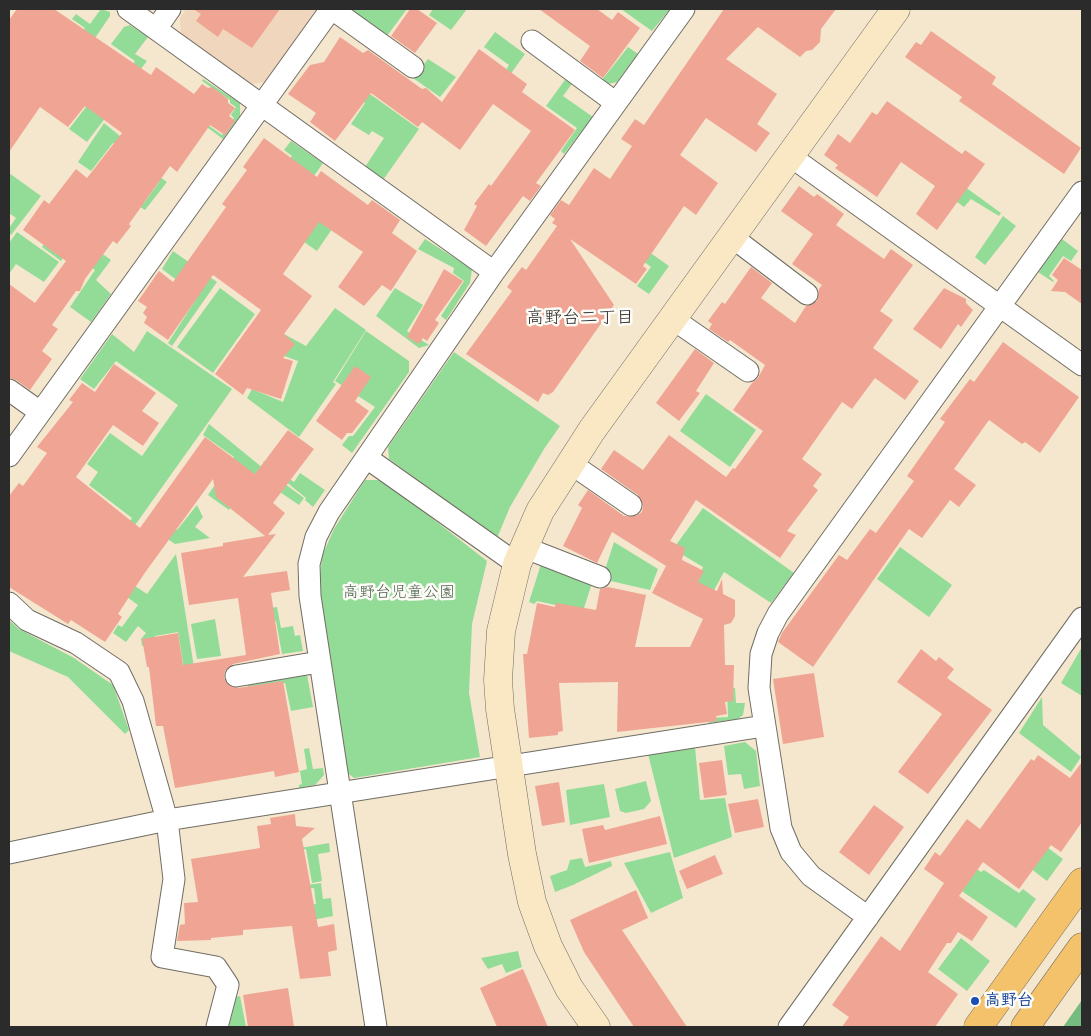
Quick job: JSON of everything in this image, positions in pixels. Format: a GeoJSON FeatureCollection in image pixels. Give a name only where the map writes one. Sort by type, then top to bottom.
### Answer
{"type":"FeatureCollection","features":[{"type":"Feature","properties":{"kind":"highway"},"geometry":{"type":"LineString","coordinates":[[978,1027],[1082,882]]}},
{"type":"Feature","properties":{"kind":"highway"},"geometry":{"type":"LineString","coordinates":[[1025,1027],[1082,948]]}},
{"type":"Feature","properties":{"kind":"street"},"geometry":{"type":"LineString","coordinates":[[128,9],[494,272]]}},
{"type":"Feature","properties":{"kind":"street"},"geometry":{"type":"LineString","coordinates":[[156,29],[170,9]]}},
{"type":"Feature","properties":{"kind":"street"},"geometry":{"type":"LineString","coordinates":[[9,456],[331,9],[413,68]]}},
{"type":"Feature","properties":{"kind":"street"},"geometry":{"type":"LineString","coordinates":[[376,1027],[338,794],[310,596],[309,564],[316,537],[329,512],[494,272],[684,9]]}},
{"type":"Feature","properties":{"kind":"street"},"geometry":{"type":"LineString","coordinates":[[596,1027],[569,988],[548,946],[532,902],[508,766],[500,709],[499,654],[501,631],[520,555],[540,511],[570,463],[896,9]]}},
{"type":"Feature","properties":{"kind":"street"},"geometry":{"type":"LineString","coordinates":[[532,41],[616,103]]}},
{"type":"Feature","properties":{"kind":"street"},"geometry":{"type":"LineString","coordinates":[[790,156],[1082,366]]}},
{"type":"Feature","properties":{"kind":"street"},"geometry":{"type":"LineString","coordinates":[[868,917],[811,876],[791,852],[781,828],[759,688],[760,664],[771,626],[1082,192]]}},
{"type":"Feature","properties":{"kind":"street"},"geometry":{"type":"LineString","coordinates":[[732,238],[807,294]]}},
{"type":"Feature","properties":{"kind":"street"},"geometry":{"type":"LineString","coordinates":[[673,319],[748,371]]}},
{"type":"Feature","properties":{"kind":"street"},"geometry":{"type":"LineString","coordinates":[[9,390],[40,412]]}},
{"type":"Feature","properties":{"kind":"street"},"geometry":{"type":"LineString","coordinates":[[367,458],[520,555],[600,576]]}},
{"type":"Feature","properties":{"kind":"street"},"geometry":{"type":"LineString","coordinates":[[570,463],[631,505]]}},
{"type":"Feature","properties":{"kind":"street"},"geometry":{"type":"LineString","coordinates":[[9,603],[26,620],[76,643],[119,672],[133,701],[167,820],[174,879],[162,957],[216,967],[228,985],[217,1027]]}},
{"type":"Feature","properties":{"kind":"street"},"geometry":{"type":"LineString","coordinates":[[789,1027],[1082,618]]}},
{"type":"Feature","properties":{"kind":"street"},"geometry":{"type":"LineString","coordinates":[[236,676],[319,662]]}},
{"type":"Feature","properties":{"kind":"street"},"geometry":{"type":"LineString","coordinates":[[9,853],[167,820],[764,726]]}},
{"type":"Feature","properties":{"kind":"shaded area"},"geometry":{"type":"Polygon","coordinates":[[[186,9],[318,9],[266,82],[251,84],[181,34],[180,18],[186,9]]]}},
{"type":"Feature","properties":{"kind":"green space"},"geometry":{"type":"Polygon","coordinates":[[[101,9],[110,12],[110,16],[89,47],[78,39],[85,28],[72,19],[76,14],[90,24],[101,9]]]}},
{"type":"Feature","properties":{"kind":"green space"},"geometry":{"type":"Polygon","coordinates":[[[354,9],[407,9],[387,36],[354,14],[354,9]]]}},
{"type":"Feature","properties":{"kind":"green space"},"geometry":{"type":"Polygon","coordinates":[[[433,9],[467,9],[451,30],[429,15],[433,9]]]}},
{"type":"Feature","properties":{"kind":"green space"},"geometry":{"type":"Polygon","coordinates":[[[621,9],[670,9],[652,31],[621,9]]]}},
{"type":"Feature","properties":{"kind":"green space"},"geometry":{"type":"Polygon","coordinates":[[[130,25],[148,37],[135,54],[147,61],[115,102],[113,92],[135,61],[111,44],[124,27],[130,25]]]}},
{"type":"Feature","properties":{"kind":"green space"},"geometry":{"type":"Polygon","coordinates":[[[495,32],[525,54],[507,79],[502,76],[509,65],[484,47],[495,32]]]}},
{"type":"Feature","properties":{"kind":"green space"},"geometry":{"type":"Polygon","coordinates":[[[628,47],[638,54],[617,82],[608,84],[602,80],[628,47]]]}},
{"type":"Feature","properties":{"kind":"green space"},"geometry":{"type":"Polygon","coordinates":[[[428,59],[456,77],[440,97],[413,78],[428,59]]]}},
{"type":"Feature","properties":{"kind":"green space"},"geometry":{"type":"Polygon","coordinates":[[[342,74],[419,129],[383,180],[365,167],[384,138],[372,131],[369,135],[351,124],[365,103],[336,82],[342,74]]]}},
{"type":"Feature","properties":{"kind":"green space"},"geometry":{"type":"Polygon","coordinates":[[[567,77],[574,81],[563,96],[593,117],[564,154],[561,151],[577,128],[546,106],[567,77]]]}},
{"type":"Feature","properties":{"kind":"green space"},"geometry":{"type":"Polygon","coordinates":[[[203,79],[240,103],[240,116],[223,139],[185,111],[187,110],[222,135],[234,118],[231,115],[236,107],[230,103],[230,100],[202,81],[203,79]]]}},
{"type":"Feature","properties":{"kind":"green space"},"geometry":{"type":"Polygon","coordinates":[[[74,98],[116,104],[87,142],[69,129],[86,107],[74,98]]]}},
{"type":"Feature","properties":{"kind":"green space"},"geometry":{"type":"Polygon","coordinates":[[[104,123],[120,136],[147,168],[167,182],[145,210],[126,198],[130,194],[144,203],[159,182],[144,171],[143,165],[113,143],[91,171],[78,162],[104,123]]]}},
{"type":"Feature","properties":{"kind":"green space"},"geometry":{"type":"Polygon","coordinates":[[[291,141],[323,163],[294,205],[285,167],[292,156],[284,150],[291,141]]]}},
{"type":"Feature","properties":{"kind":"green space"},"geometry":{"type":"Polygon","coordinates":[[[943,171],[1001,213],[999,216],[971,199],[964,207],[934,185],[943,171]]]}},
{"type":"Feature","properties":{"kind":"green space"},"geometry":{"type":"Polygon","coordinates":[[[9,173],[41,196],[11,235],[9,228],[16,218],[9,213],[9,173]]]}},
{"type":"Feature","properties":{"kind":"green space"},"geometry":{"type":"Polygon","coordinates":[[[312,216],[332,229],[317,251],[304,242],[312,216]]]}},
{"type":"Feature","properties":{"kind":"green space"},"geometry":{"type":"Polygon","coordinates":[[[1003,216],[1016,226],[985,265],[975,257],[1003,216]]]}},
{"type":"Feature","properties":{"kind":"green space"},"geometry":{"type":"Polygon","coordinates":[[[59,223],[111,260],[96,280],[111,294],[91,322],[70,307],[95,270],[68,251],[61,261],[42,247],[59,223]]]}},
{"type":"Feature","properties":{"kind":"green space"},"geometry":{"type":"Polygon","coordinates":[[[17,232],[59,262],[44,282],[16,264],[9,274],[9,243],[17,232]]]}},
{"type":"Feature","properties":{"kind":"green space"},"geometry":{"type":"Polygon","coordinates":[[[425,239],[472,269],[470,283],[446,320],[441,316],[464,281],[453,273],[454,268],[418,249],[425,239]]]}},
{"type":"Feature","properties":{"kind":"green space"},"geometry":{"type":"Polygon","coordinates":[[[1062,239],[1078,251],[1071,261],[1063,256],[1049,276],[1053,282],[1038,272],[1062,239]]]}},
{"type":"Feature","properties":{"kind":"green space"},"geometry":{"type":"Polygon","coordinates":[[[173,251],[217,282],[172,346],[168,343],[198,296],[162,269],[173,251]]]}},
{"type":"Feature","properties":{"kind":"green space"},"geometry":{"type":"Polygon","coordinates":[[[649,252],[669,266],[649,294],[637,286],[651,267],[643,261],[649,252]]]}},
{"type":"Feature","properties":{"kind":"green space"},"geometry":{"type":"Polygon","coordinates":[[[220,288],[255,314],[213,373],[177,347],[220,288]]]}},
{"type":"Feature","properties":{"kind":"green space"},"geometry":{"type":"Polygon","coordinates":[[[395,288],[423,305],[407,331],[429,345],[419,348],[376,316],[395,288]]]}},
{"type":"Feature","properties":{"kind":"green space"},"geometry":{"type":"Polygon","coordinates":[[[335,308],[366,330],[333,382],[336,384],[299,437],[247,398],[252,389],[283,402],[298,361],[271,351],[284,334],[306,346],[335,308]]]}},
{"type":"Feature","properties":{"kind":"green space"},"geometry":{"type":"Polygon","coordinates":[[[147,331],[232,389],[118,549],[113,546],[132,518],[89,485],[98,472],[87,464],[110,433],[142,456],[178,405],[116,361],[94,389],[80,379],[112,334],[134,352],[147,331]]]}},
{"type":"Feature","properties":{"kind":"green space"},"geometry":{"type":"Polygon","coordinates":[[[366,331],[409,361],[409,372],[352,453],[342,445],[349,436],[353,436],[375,407],[335,381],[366,331]]]}},
{"type":"Feature","properties":{"kind":"green space"},"geometry":{"type":"Polygon","coordinates":[[[454,352],[560,426],[544,449],[510,507],[497,538],[389,459],[388,447],[454,352]]]}},
{"type":"Feature","properties":{"kind":"green space"},"geometry":{"type":"Polygon","coordinates":[[[706,394],[756,430],[730,467],[680,431],[706,394]]]}},
{"type":"Feature","properties":{"kind":"green space"},"geometry":{"type":"Polygon","coordinates":[[[209,424],[304,498],[299,505],[252,473],[229,510],[208,495],[234,457],[203,435],[209,424]]]}},
{"type":"Feature","properties":{"kind":"green space"},"geometry":{"type":"Polygon","coordinates":[[[264,461],[294,482],[300,473],[325,490],[313,507],[305,500],[306,498],[263,463],[264,461]]]}},
{"type":"Feature","properties":{"kind":"green space","name":"高野台児童公園"},"geometry":{"type":"Polygon","coordinates":[[[365,480],[383,480],[487,561],[472,624],[469,693],[480,757],[354,778],[344,770],[319,588],[322,556],[334,529],[365,480]]]}},
{"type":"Feature","properties":{"kind":"green space"},"geometry":{"type":"Polygon","coordinates":[[[197,505],[203,517],[195,527],[210,538],[175,544],[155,530],[173,528],[177,530],[197,505]]]}},
{"type":"Feature","properties":{"kind":"green space"},"geometry":{"type":"Polygon","coordinates":[[[703,508],[794,573],[771,603],[724,572],[708,601],[694,593],[703,567],[673,549],[703,508]]]}},
{"type":"Feature","properties":{"kind":"green space"},"geometry":{"type":"Polygon","coordinates":[[[614,542],[658,569],[650,590],[602,579],[614,542]]]}},
{"type":"Feature","properties":{"kind":"green space"},"geometry":{"type":"Polygon","coordinates":[[[900,547],[952,585],[929,617],[877,579],[900,547]]]}},
{"type":"Feature","properties":{"kind":"green space"},"geometry":{"type":"Polygon","coordinates":[[[176,554],[196,680],[186,682],[178,632],[155,636],[155,643],[142,646],[141,639],[146,633],[138,626],[126,642],[113,633],[118,625],[122,627],[138,605],[127,597],[123,578],[147,594],[176,554]]]}},
{"type":"Feature","properties":{"kind":"green space"},"geometry":{"type":"Polygon","coordinates":[[[541,564],[593,580],[583,611],[537,601],[534,604],[529,602],[541,564]]]}},
{"type":"Feature","properties":{"kind":"green space"},"geometry":{"type":"Polygon","coordinates":[[[277,607],[281,628],[293,626],[295,636],[300,635],[303,651],[282,654],[276,621],[246,625],[244,612],[277,607]]]}},
{"type":"Feature","properties":{"kind":"green space"},"geometry":{"type":"Polygon","coordinates":[[[215,619],[221,656],[197,659],[191,624],[215,619]]]}},
{"type":"Feature","properties":{"kind":"green space"},"geometry":{"type":"Polygon","coordinates":[[[9,620],[19,629],[74,658],[113,685],[129,730],[125,734],[68,677],[9,651],[9,620]]]}},
{"type":"Feature","properties":{"kind":"green space"},"geometry":{"type":"Polygon","coordinates":[[[1082,647],[1082,696],[1061,683],[1082,647]]]}},
{"type":"Feature","properties":{"kind":"green space"},"geometry":{"type":"Polygon","coordinates":[[[307,675],[313,707],[291,711],[285,683],[248,690],[248,685],[307,675]]]}},
{"type":"Feature","properties":{"kind":"green space"},"geometry":{"type":"Polygon","coordinates":[[[727,687],[735,688],[736,703],[745,703],[743,715],[738,719],[709,723],[708,718],[728,717],[727,687]]]}},
{"type":"Feature","properties":{"kind":"green space"},"geometry":{"type":"Polygon","coordinates":[[[1042,697],[1043,725],[1081,757],[1071,772],[1019,733],[1042,697]]]}},
{"type":"Feature","properties":{"kind":"green space"},"geometry":{"type":"Polygon","coordinates":[[[745,742],[756,751],[760,786],[744,789],[741,774],[728,775],[724,746],[745,742]]]}},
{"type":"Feature","properties":{"kind":"green space"},"geometry":{"type":"Polygon","coordinates":[[[695,747],[700,800],[725,798],[732,837],[674,858],[648,754],[695,747]]]}},
{"type":"Feature","properties":{"kind":"green space"},"geometry":{"type":"Polygon","coordinates":[[[309,748],[313,769],[323,768],[324,775],[315,785],[299,788],[299,785],[302,784],[300,771],[307,769],[304,749],[309,748]]]}},
{"type":"Feature","properties":{"kind":"green space"},"geometry":{"type":"Polygon","coordinates":[[[646,781],[651,801],[644,809],[626,813],[620,811],[615,789],[646,781]]]}},
{"type":"Feature","properties":{"kind":"green space"},"geometry":{"type":"Polygon","coordinates":[[[604,784],[610,817],[570,825],[566,790],[604,784]]]}},
{"type":"Feature","properties":{"kind":"green space"},"geometry":{"type":"Polygon","coordinates":[[[1017,825],[1063,859],[1047,881],[1001,846],[1017,825]]]}},
{"type":"Feature","properties":{"kind":"green space"},"geometry":{"type":"Polygon","coordinates":[[[329,843],[330,852],[318,854],[322,881],[312,883],[306,849],[260,857],[260,855],[329,843]]]}},
{"type":"Feature","properties":{"kind":"green space"},"geometry":{"type":"Polygon","coordinates":[[[670,852],[683,898],[651,913],[624,863],[670,852]]]}},
{"type":"Feature","properties":{"kind":"green space"},"geometry":{"type":"Polygon","coordinates":[[[959,857],[981,872],[984,870],[1019,893],[1023,889],[1036,899],[1016,928],[944,879],[959,857]]]}},
{"type":"Feature","properties":{"kind":"green space"},"geometry":{"type":"Polygon","coordinates":[[[582,858],[585,867],[611,861],[612,866],[555,892],[550,876],[567,870],[570,860],[582,858]]]}},
{"type":"Feature","properties":{"kind":"green space"},"geometry":{"type":"Polygon","coordinates":[[[321,883],[323,899],[331,898],[333,916],[307,921],[305,906],[316,904],[314,888],[294,891],[293,887],[321,883]]]}},
{"type":"Feature","properties":{"kind":"green space"},"geometry":{"type":"Polygon","coordinates":[[[961,938],[990,961],[967,991],[938,969],[961,938]]]}},
{"type":"Feature","properties":{"kind":"green space"},"geometry":{"type":"Polygon","coordinates":[[[518,951],[522,967],[506,973],[502,964],[488,969],[481,958],[518,951]]]}},
{"type":"Feature","properties":{"kind":"green space"},"geometry":{"type":"Polygon","coordinates":[[[240,996],[246,1027],[229,1027],[236,997],[240,996]]]}},
{"type":"Feature","properties":{"kind":"green space"},"geometry":{"type":"Polygon","coordinates":[[[1082,1000],[1082,1027],[1063,1027],[1082,1000]]]}},
{"type":"Feature","properties":{"kind":"building"},"geometry":{"type":"Polygon","coordinates":[[[17,9],[54,9],[151,75],[156,67],[194,94],[202,84],[208,88],[212,87],[228,99],[228,103],[235,108],[229,116],[235,121],[225,135],[210,125],[177,172],[170,166],[129,224],[131,226],[117,244],[113,241],[85,279],[80,291],[76,291],[52,325],[58,329],[42,351],[52,359],[30,390],[16,380],[9,378],[9,284],[35,303],[66,261],[23,230],[44,200],[49,204],[76,169],[87,178],[122,133],[85,106],[68,127],[40,107],[9,152],[9,20],[17,9]]]}},
{"type":"Feature","properties":{"kind":"building"},"geometry":{"type":"Polygon","coordinates":[[[193,9],[280,9],[252,48],[223,29],[218,37],[196,21],[201,14],[193,9]]]}},
{"type":"Feature","properties":{"kind":"building"},"geometry":{"type":"Polygon","coordinates":[[[410,9],[417,9],[437,23],[415,53],[391,36],[410,9]]]}},
{"type":"Feature","properties":{"kind":"building"},"geometry":{"type":"Polygon","coordinates":[[[539,9],[597,9],[612,20],[618,12],[640,28],[603,78],[580,61],[590,46],[539,9]]]}},
{"type":"Feature","properties":{"kind":"building"},"geometry":{"type":"Polygon","coordinates":[[[724,9],[836,9],[821,29],[820,42],[812,50],[806,51],[800,57],[758,27],[726,59],[777,94],[757,124],[770,133],[756,152],[706,118],[680,155],[718,183],[696,215],[684,206],[643,266],[647,269],[636,284],[570,239],[614,305],[553,392],[548,395],[543,393],[538,402],[466,354],[512,291],[507,287],[522,267],[526,270],[557,226],[552,223],[555,219],[550,215],[561,200],[569,205],[594,168],[610,179],[632,146],[621,139],[635,119],[644,125],[724,9]]]}},
{"type":"Feature","properties":{"kind":"building"},"geometry":{"type":"Polygon","coordinates":[[[931,31],[996,77],[992,84],[1081,148],[1064,174],[959,101],[962,97],[905,57],[916,42],[921,45],[931,31]]]}},
{"type":"Feature","properties":{"kind":"building"},"geometry":{"type":"Polygon","coordinates":[[[340,37],[363,53],[368,50],[422,89],[426,88],[442,102],[479,49],[527,84],[522,92],[575,130],[536,183],[541,186],[530,201],[523,196],[486,246],[464,230],[477,206],[474,204],[489,184],[491,186],[531,131],[493,104],[460,150],[422,122],[418,127],[371,93],[335,141],[310,122],[316,113],[288,94],[310,65],[324,62],[340,37]]]}},
{"type":"Feature","properties":{"kind":"building"},"geometry":{"type":"Polygon","coordinates":[[[887,101],[962,154],[965,150],[985,164],[937,230],[916,214],[935,186],[901,162],[877,197],[835,168],[838,165],[824,155],[838,134],[850,143],[872,112],[877,115],[887,101]]]}},
{"type":"Feature","properties":{"kind":"building"},"geometry":{"type":"Polygon","coordinates":[[[264,138],[317,177],[321,171],[368,205],[372,200],[400,220],[392,233],[417,251],[391,291],[382,285],[364,306],[338,287],[363,252],[319,222],[283,274],[312,296],[284,334],[295,344],[283,358],[293,361],[281,399],[247,388],[243,395],[215,374],[261,310],[213,275],[168,340],[144,323],[147,317],[143,313],[147,307],[138,301],[159,271],[173,282],[226,207],[222,204],[247,170],[243,167],[264,138]]]}},
{"type":"Feature","properties":{"kind":"building"},"geometry":{"type":"Polygon","coordinates":[[[799,186],[814,197],[817,194],[844,214],[836,225],[884,259],[891,249],[913,265],[880,311],[893,320],[873,348],[919,381],[905,400],[875,378],[852,409],[842,402],[802,459],[822,474],[813,486],[818,490],[787,531],[796,535],[780,558],[696,500],[670,541],[685,548],[682,560],[704,571],[698,582],[717,591],[722,579],[723,594],[735,600],[735,616],[731,623],[724,625],[725,665],[734,665],[733,701],[725,702],[727,714],[716,716],[717,721],[617,732],[618,682],[559,683],[563,731],[558,732],[558,735],[529,738],[523,654],[527,654],[537,603],[555,607],[556,603],[596,610],[600,589],[608,587],[646,595],[635,647],[690,647],[703,619],[652,593],[666,566],[612,532],[597,563],[563,546],[582,508],[578,505],[588,490],[624,516],[636,516],[642,512],[643,506],[638,495],[601,469],[614,450],[643,470],[669,435],[726,477],[733,468],[735,469],[763,431],[733,410],[752,383],[758,378],[765,365],[730,340],[728,342],[709,329],[712,324],[708,321],[722,302],[725,304],[751,267],[772,283],[761,298],[795,323],[806,306],[817,301],[819,289],[822,285],[792,264],[813,234],[781,211],[799,186]]]}},
{"type":"Feature","properties":{"kind":"building"},"geometry":{"type":"Polygon","coordinates":[[[1064,258],[1082,270],[1082,304],[1065,292],[1051,291],[1058,280],[1052,275],[1064,258]]]}},
{"type":"Feature","properties":{"kind":"building"},"geometry":{"type":"Polygon","coordinates":[[[444,269],[463,281],[435,320],[439,323],[427,341],[423,338],[419,344],[407,337],[444,269]]]}},
{"type":"Feature","properties":{"kind":"building"},"geometry":{"type":"Polygon","coordinates":[[[944,288],[966,299],[966,303],[973,310],[961,327],[958,324],[941,349],[913,329],[944,288]]]}},
{"type":"Feature","properties":{"kind":"building"},"geometry":{"type":"Polygon","coordinates":[[[1003,342],[1079,397],[1040,453],[1025,442],[1022,444],[989,420],[954,469],[976,485],[959,507],[950,500],[922,538],[909,529],[813,667],[778,642],[782,633],[839,555],[847,560],[870,529],[876,533],[914,481],[907,476],[945,422],[940,419],[970,379],[974,382],[1003,342]]]}},
{"type":"Feature","properties":{"kind":"building"},"geometry":{"type":"Polygon","coordinates":[[[695,349],[714,363],[696,391],[700,393],[679,421],[656,403],[695,349]]]}},
{"type":"Feature","properties":{"kind":"building"},"geometry":{"type":"Polygon","coordinates":[[[114,364],[156,393],[142,411],[159,423],[143,446],[113,425],[76,477],[140,528],[205,437],[255,474],[288,430],[314,449],[273,503],[285,513],[268,535],[276,534],[243,577],[287,571],[290,590],[271,593],[280,654],[233,664],[225,671],[224,678],[227,684],[238,688],[283,681],[299,772],[275,777],[274,771],[175,788],[163,726],[156,726],[149,667],[147,667],[142,639],[178,633],[183,665],[246,655],[238,598],[189,605],[181,553],[265,536],[216,497],[213,479],[144,574],[118,614],[122,617],[105,642],[71,620],[68,624],[9,587],[9,496],[19,483],[23,486],[47,453],[37,447],[73,402],[69,400],[82,383],[95,392],[114,364]]]}},
{"type":"Feature","properties":{"kind":"building"},"geometry":{"type":"Polygon","coordinates":[[[355,366],[371,377],[355,401],[369,411],[352,433],[347,433],[342,440],[316,421],[355,366]]]}},
{"type":"Feature","properties":{"kind":"building"},"geometry":{"type":"Polygon","coordinates":[[[921,649],[936,661],[939,657],[954,669],[947,678],[992,710],[928,794],[898,772],[942,714],[897,682],[921,649]]]}},
{"type":"Feature","properties":{"kind":"building"},"geometry":{"type":"Polygon","coordinates":[[[814,673],[824,737],[783,744],[773,679],[814,673]]]}},
{"type":"Feature","properties":{"kind":"building"},"geometry":{"type":"Polygon","coordinates":[[[1038,755],[1070,778],[1082,762],[1082,822],[1061,852],[1051,845],[1019,889],[983,862],[959,896],[988,917],[972,941],[958,932],[951,943],[947,943],[928,972],[958,994],[935,1027],[842,1027],[849,1017],[832,1005],[881,936],[900,951],[944,883],[924,869],[935,852],[940,856],[967,819],[980,829],[1031,759],[1034,761],[1038,755]]]}},
{"type":"Feature","properties":{"kind":"building"},"geometry":{"type":"Polygon","coordinates":[[[722,760],[727,795],[704,798],[699,763],[722,760]]]}},
{"type":"Feature","properties":{"kind":"building"},"geometry":{"type":"Polygon","coordinates":[[[559,782],[565,822],[542,826],[535,786],[559,782]]]}},
{"type":"Feature","properties":{"kind":"building"},"geometry":{"type":"Polygon","coordinates":[[[758,799],[764,827],[735,833],[728,804],[758,799]]]}},
{"type":"Feature","properties":{"kind":"building"},"geometry":{"type":"Polygon","coordinates":[[[874,805],[904,827],[869,875],[839,852],[874,805]]]}},
{"type":"Feature","properties":{"kind":"building"},"geometry":{"type":"Polygon","coordinates":[[[295,814],[296,826],[315,828],[302,839],[318,927],[334,924],[337,950],[328,952],[331,976],[300,979],[292,926],[243,930],[243,935],[211,938],[211,940],[177,941],[180,925],[185,924],[184,903],[198,902],[191,859],[260,848],[257,826],[271,824],[270,818],[295,814]]]}},
{"type":"Feature","properties":{"kind":"building"},"geometry":{"type":"Polygon","coordinates":[[[660,816],[667,844],[589,863],[582,829],[603,825],[605,830],[660,816]]]}},
{"type":"Feature","properties":{"kind":"building"},"geometry":{"type":"Polygon","coordinates":[[[715,855],[723,874],[687,889],[679,871],[715,855]]]}},
{"type":"Feature","properties":{"kind":"building"},"geometry":{"type":"Polygon","coordinates":[[[636,890],[648,918],[622,930],[687,1027],[634,1027],[584,952],[570,920],[636,890]]]}},
{"type":"Feature","properties":{"kind":"building"},"geometry":{"type":"Polygon","coordinates":[[[523,969],[548,1027],[497,1027],[480,988],[523,969]]]}},
{"type":"Feature","properties":{"kind":"building"},"geometry":{"type":"Polygon","coordinates":[[[288,988],[294,1027],[248,1027],[243,995],[288,988]]]}},
{"type":"Feature","properties":{"kind":"place","name":"高野台"},"geometry":{"type":"Point","coordinates":[975,1001]}},
{"type":"Feature","properties":{"kind":"district","name":"高野台二丁目"},"geometry":{"type":"Point","coordinates":[580,318]}}]}
